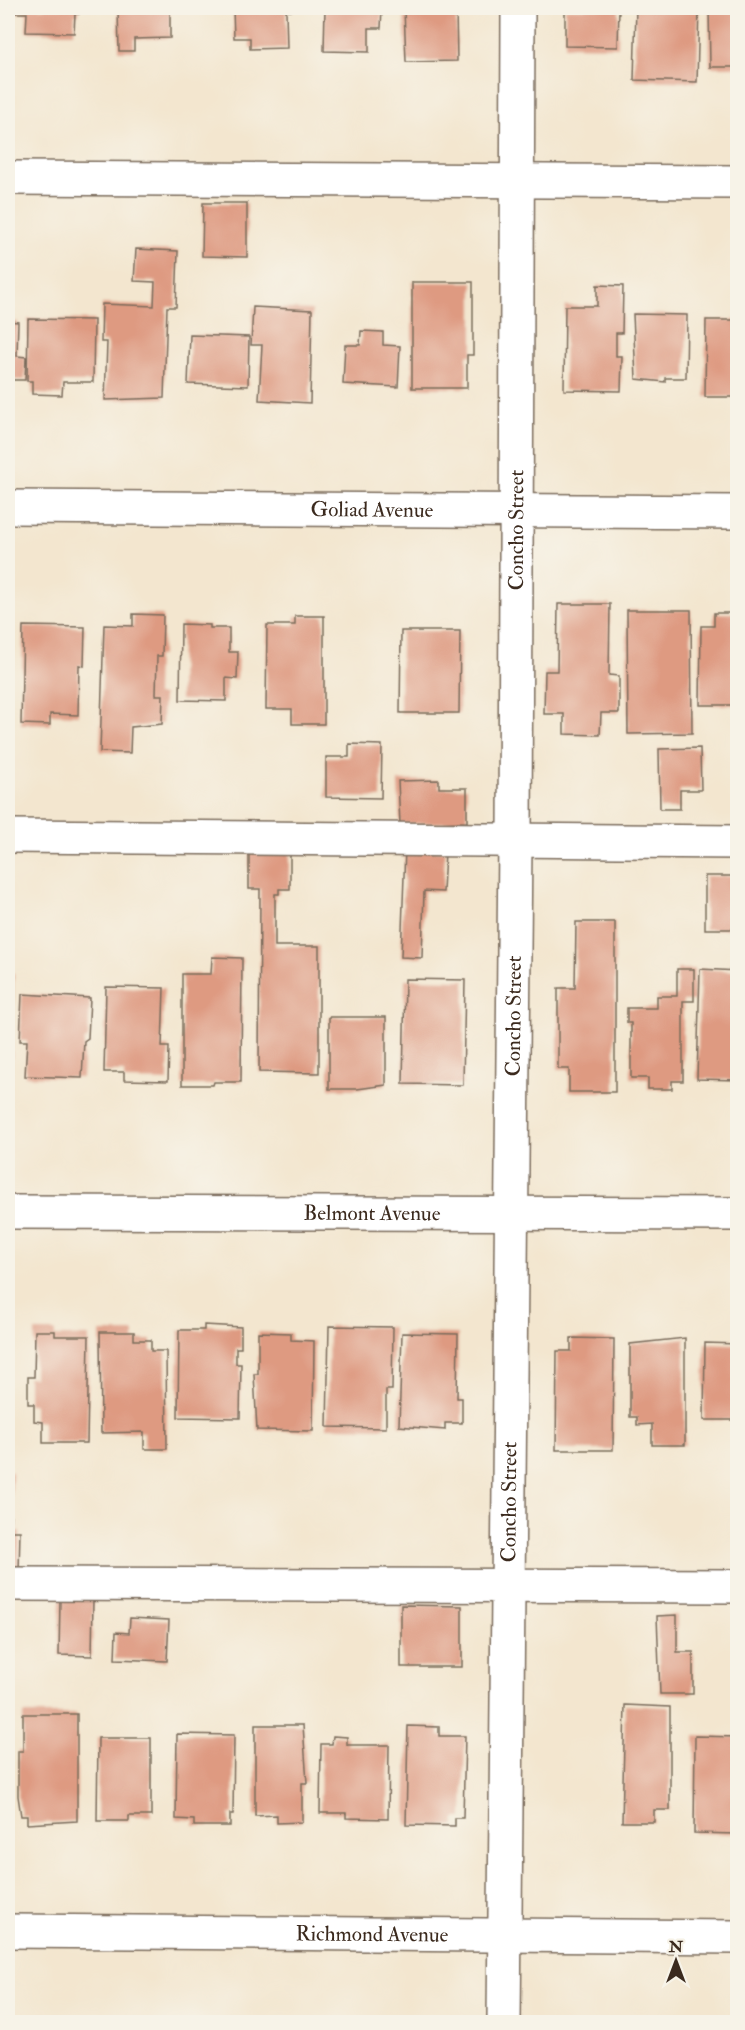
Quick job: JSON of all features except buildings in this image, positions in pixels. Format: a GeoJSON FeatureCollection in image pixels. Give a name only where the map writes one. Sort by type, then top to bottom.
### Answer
{"type":"FeatureCollection","features":[{"type":"Feature","properties":{"kind":"street","name":"Concho Street"},"geometry":{"type":"LineString","coordinates":[[504,2022],[515,842],[518,8]]}},
{"type":"Feature","properties":{"kind":"street"},"geometry":{"type":"LineString","coordinates":[[8,178],[738,182]]}},
{"type":"Feature","properties":{"kind":"street","name":"Goliad Avenue"},"geometry":{"type":"LineString","coordinates":[[8,507],[738,512]]}},
{"type":"Feature","properties":{"kind":"street"},"geometry":{"type":"LineString","coordinates":[[8,836],[515,842],[738,842]]}},
{"type":"Feature","properties":{"kind":"street","name":"Belmont Avenue"},"geometry":{"type":"LineString","coordinates":[[8,1212],[738,1214]]}},
{"type":"Feature","properties":{"kind":"street"},"geometry":{"type":"LineString","coordinates":[[8,1584],[738,1586]]}},
{"type":"Feature","properties":{"kind":"street","name":"Richmond Avenue"},"geometry":{"type":"LineString","coordinates":[[8,1931],[738,1937]]}}]}
